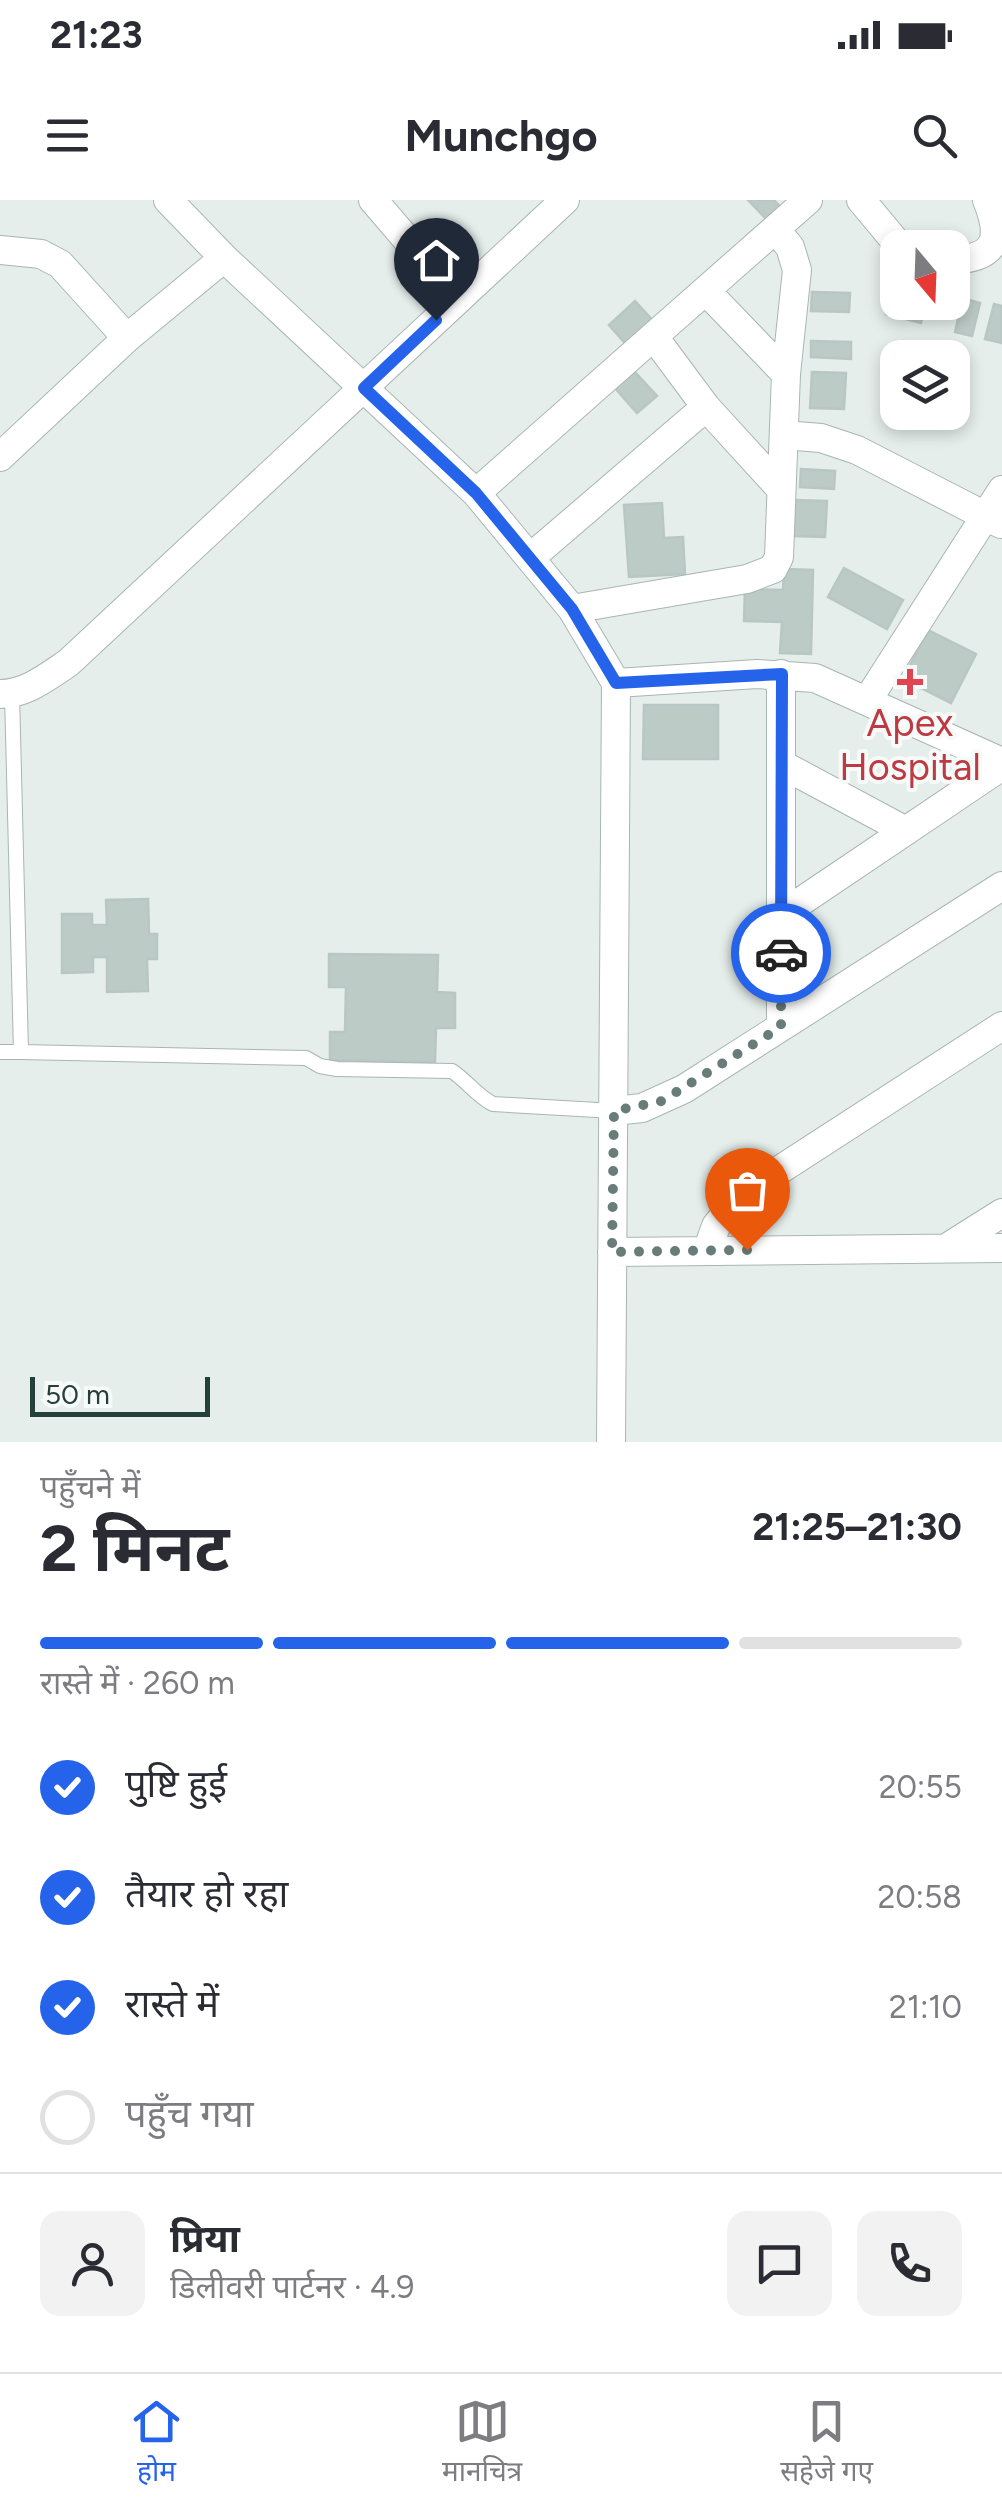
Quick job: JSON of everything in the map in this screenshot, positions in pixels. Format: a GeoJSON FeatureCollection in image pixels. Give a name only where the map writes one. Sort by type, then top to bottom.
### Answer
{"type":"FeatureCollection","features":[{"type":"Feature","properties":{"kind":"street"},"geometry":{"type":"LineString","coordinates":[[168,200],[224,258],[476,493],[572,609],[616,683],[611,1442]]}},
{"type":"Feature","properties":{"kind":"street"},"geometry":{"type":"LineString","coordinates":[[373,200],[458,299]]}},
{"type":"Feature","properties":{"kind":"street"},"geometry":{"type":"LineString","coordinates":[[6,694],[40,682],[68,663],[565,200]]}},
{"type":"Feature","properties":{"kind":"street"},"geometry":{"type":"LineString","coordinates":[[476,493],[808,200]]}},
{"type":"Feature","properties":{"kind":"street"},"geometry":{"type":"LineString","coordinates":[[862,200],[886,230]]}},
{"type":"Feature","properties":{"kind":"street"},"geometry":{"type":"LineString","coordinates":[[970,258],[995,243],[998,231],[987,200]]}},
{"type":"Feature","properties":{"kind":"street"},"geometry":{"type":"LineString","coordinates":[[572,609],[748,579],[773,569],[780,557],[786,374],[797,270],[790,247],[775,229]]}},
{"type":"Feature","properties":{"kind":"street"},"geometry":{"type":"LineString","coordinates":[[0,250],[41,254],[60,264],[127,338]]}},
{"type":"Feature","properties":{"kind":"street"},"geometry":{"type":"LineString","coordinates":[[0,457],[127,338],[224,258]]}},
{"type":"Feature","properties":{"kind":"street"},"geometry":{"type":"LineString","coordinates":[[706,291],[786,374]]}},
{"type":"Feature","properties":{"kind":"street"},"geometry":{"type":"LineString","coordinates":[[654,337],[706,407],[781,488]]}},
{"type":"Feature","properties":{"kind":"street"},"geometry":{"type":"LineString","coordinates":[[530,558],[706,407]]}},
{"type":"Feature","properties":{"kind":"street"},"geometry":{"type":"LineString","coordinates":[[784,435],[837,441],[994,520]]}},
{"type":"Feature","properties":{"kind":"street"},"geometry":{"type":"LineString","coordinates":[[868,701],[994,520],[1002,490]]}},
{"type":"Feature","properties":{"kind":"street"},"geometry":{"type":"LineString","coordinates":[[616,683],[782,674],[815,678],[1002,764],[781,916]]}},
{"type":"Feature","properties":{"kind":"street"},"geometry":{"type":"LineString","coordinates":[[781,1027],[782,674]]}},
{"type":"Feature","properties":{"kind":"street"},"geometry":{"type":"LineString","coordinates":[[782,764],[906,832]]}},
{"type":"Feature","properties":{"kind":"street"},"geometry":{"type":"LineString","coordinates":[[614,1111],[662,1101],[1002,886]]}},
{"type":"Feature","properties":{"kind":"street"},"geometry":{"type":"LineString","coordinates":[[707,1251],[716,1226],[740,1195],[1002,1026]]}},
{"type":"Feature","properties":{"kind":"street"},"geometry":{"type":"LineString","coordinates":[[946,1248],[1002,1213]]}},
{"type":"Feature","properties":{"kind":"street"},"geometry":{"type":"LineString","coordinates":[[612,1252],[1002,1248]]}},
{"type":"Feature","properties":{"kind":"lane"},"geometry":{"type":"LineString","coordinates":[[6,694],[21,1052]]}},
{"type":"Feature","properties":{"kind":"lane"},"geometry":{"type":"LineString","coordinates":[[0,1052],[306,1058],[337,1069],[452,1071],[466,1080],[480,1098],[493,1104],[614,1111]]}},
{"type":"Feature","properties":{"kind":"building"},"geometry":{"type":"Polygon","coordinates":[[[748,200],[774,200],[782,209],[769,222],[748,200]]]}},
{"type":"Feature","properties":{"kind":"building"},"geometry":{"type":"Polygon","coordinates":[[[812,292],[850,293],[849,312],[811,311],[812,292]]]}},
{"type":"Feature","properties":{"kind":"building"},"geometry":{"type":"Polygon","coordinates":[[[970,300],[980,303],[972,336],[955,332],[958,320],[970,320],[970,300]]]}},
{"type":"Feature","properties":{"kind":"building"},"geometry":{"type":"Polygon","coordinates":[[[635,301],[658,326],[631,350],[609,325],[635,301]]]}},
{"type":"Feature","properties":{"kind":"building"},"geometry":{"type":"Polygon","coordinates":[[[994,304],[1002,306],[1002,343],[985,339],[994,304]]]}},
{"type":"Feature","properties":{"kind":"building"},"geometry":{"type":"Polygon","coordinates":[[[811,341],[851,342],[851,359],[811,357],[811,341]]]}},
{"type":"Feature","properties":{"kind":"building"},"geometry":{"type":"Polygon","coordinates":[[[634,371],[657,396],[637,413],[615,388],[634,371]]]}},
{"type":"Feature","properties":{"kind":"building"},"geometry":{"type":"Polygon","coordinates":[[[812,372],[846,373],[844,409],[810,408],[812,372]]]}},
{"type":"Feature","properties":{"kind":"building"},"geometry":{"type":"Polygon","coordinates":[[[801,469],[835,471],[834,489],[800,487],[801,469]]]}},
{"type":"Feature","properties":{"kind":"building"},"geometry":{"type":"Polygon","coordinates":[[[793,500],[827,501],[825,537],[792,536],[793,500]]]}},
{"type":"Feature","properties":{"kind":"building"},"geometry":{"type":"Polygon","coordinates":[[[662,503],[664,538],[683,537],[685,574],[629,577],[624,505],[662,503]]]}},
{"type":"Feature","properties":{"kind":"building"},"geometry":{"type":"Polygon","coordinates":[[[844,568],[903,600],[887,629],[828,597],[844,568]]]}},
{"type":"Feature","properties":{"kind":"building"},"geometry":{"type":"Polygon","coordinates":[[[784,569],[813,570],[811,654],[780,653],[782,622],[744,621],[745,589],[783,590],[784,569]]]}},
{"type":"Feature","properties":{"kind":"building"},"geometry":{"type":"Polygon","coordinates":[[[928,630],[976,654],[951,703],[903,679],[928,630]]]}},
{"type":"Feature","properties":{"kind":"building"},"geometry":{"type":"Polygon","coordinates":[[[644,705],[718,705],[718,759],[643,759],[644,705]]]}},
{"type":"Feature","properties":{"kind":"building"},"geometry":{"type":"Polygon","coordinates":[[[148,899],[149,934],[157,934],[157,959],[147,959],[148,991],[107,992],[107,957],[93,957],[93,972],[62,973],[62,914],[92,914],[92,925],[107,925],[106,900],[148,899]]]}},
{"type":"Feature","properties":{"kind":"building"},"geometry":{"type":"Polygon","coordinates":[[[329,954],[438,955],[437,992],[455,993],[455,1028],[436,1028],[435,1062],[330,1060],[330,1032],[345,1032],[346,987],[329,987],[329,954]]]}},
{"type":"Feature","properties":{"kind":"way so far"},"geometry":{"type":"LineString","coordinates":[[747,1250],[612,1252],[614,1111],[662,1101],[781,1027],[781,953]]}},
{"type":"Feature","properties":{"kind":"place","name":"Apex Hospital"},"geometry":{"type":"Point","coordinates":[910,682]}},
{"type":"Feature","properties":{"kind":"route"},"geometry":{"type":"LineString","coordinates":[[436,320],[364,388],[476,493],[572,609],[616,683],[782,674],[781,953]]}}]}
